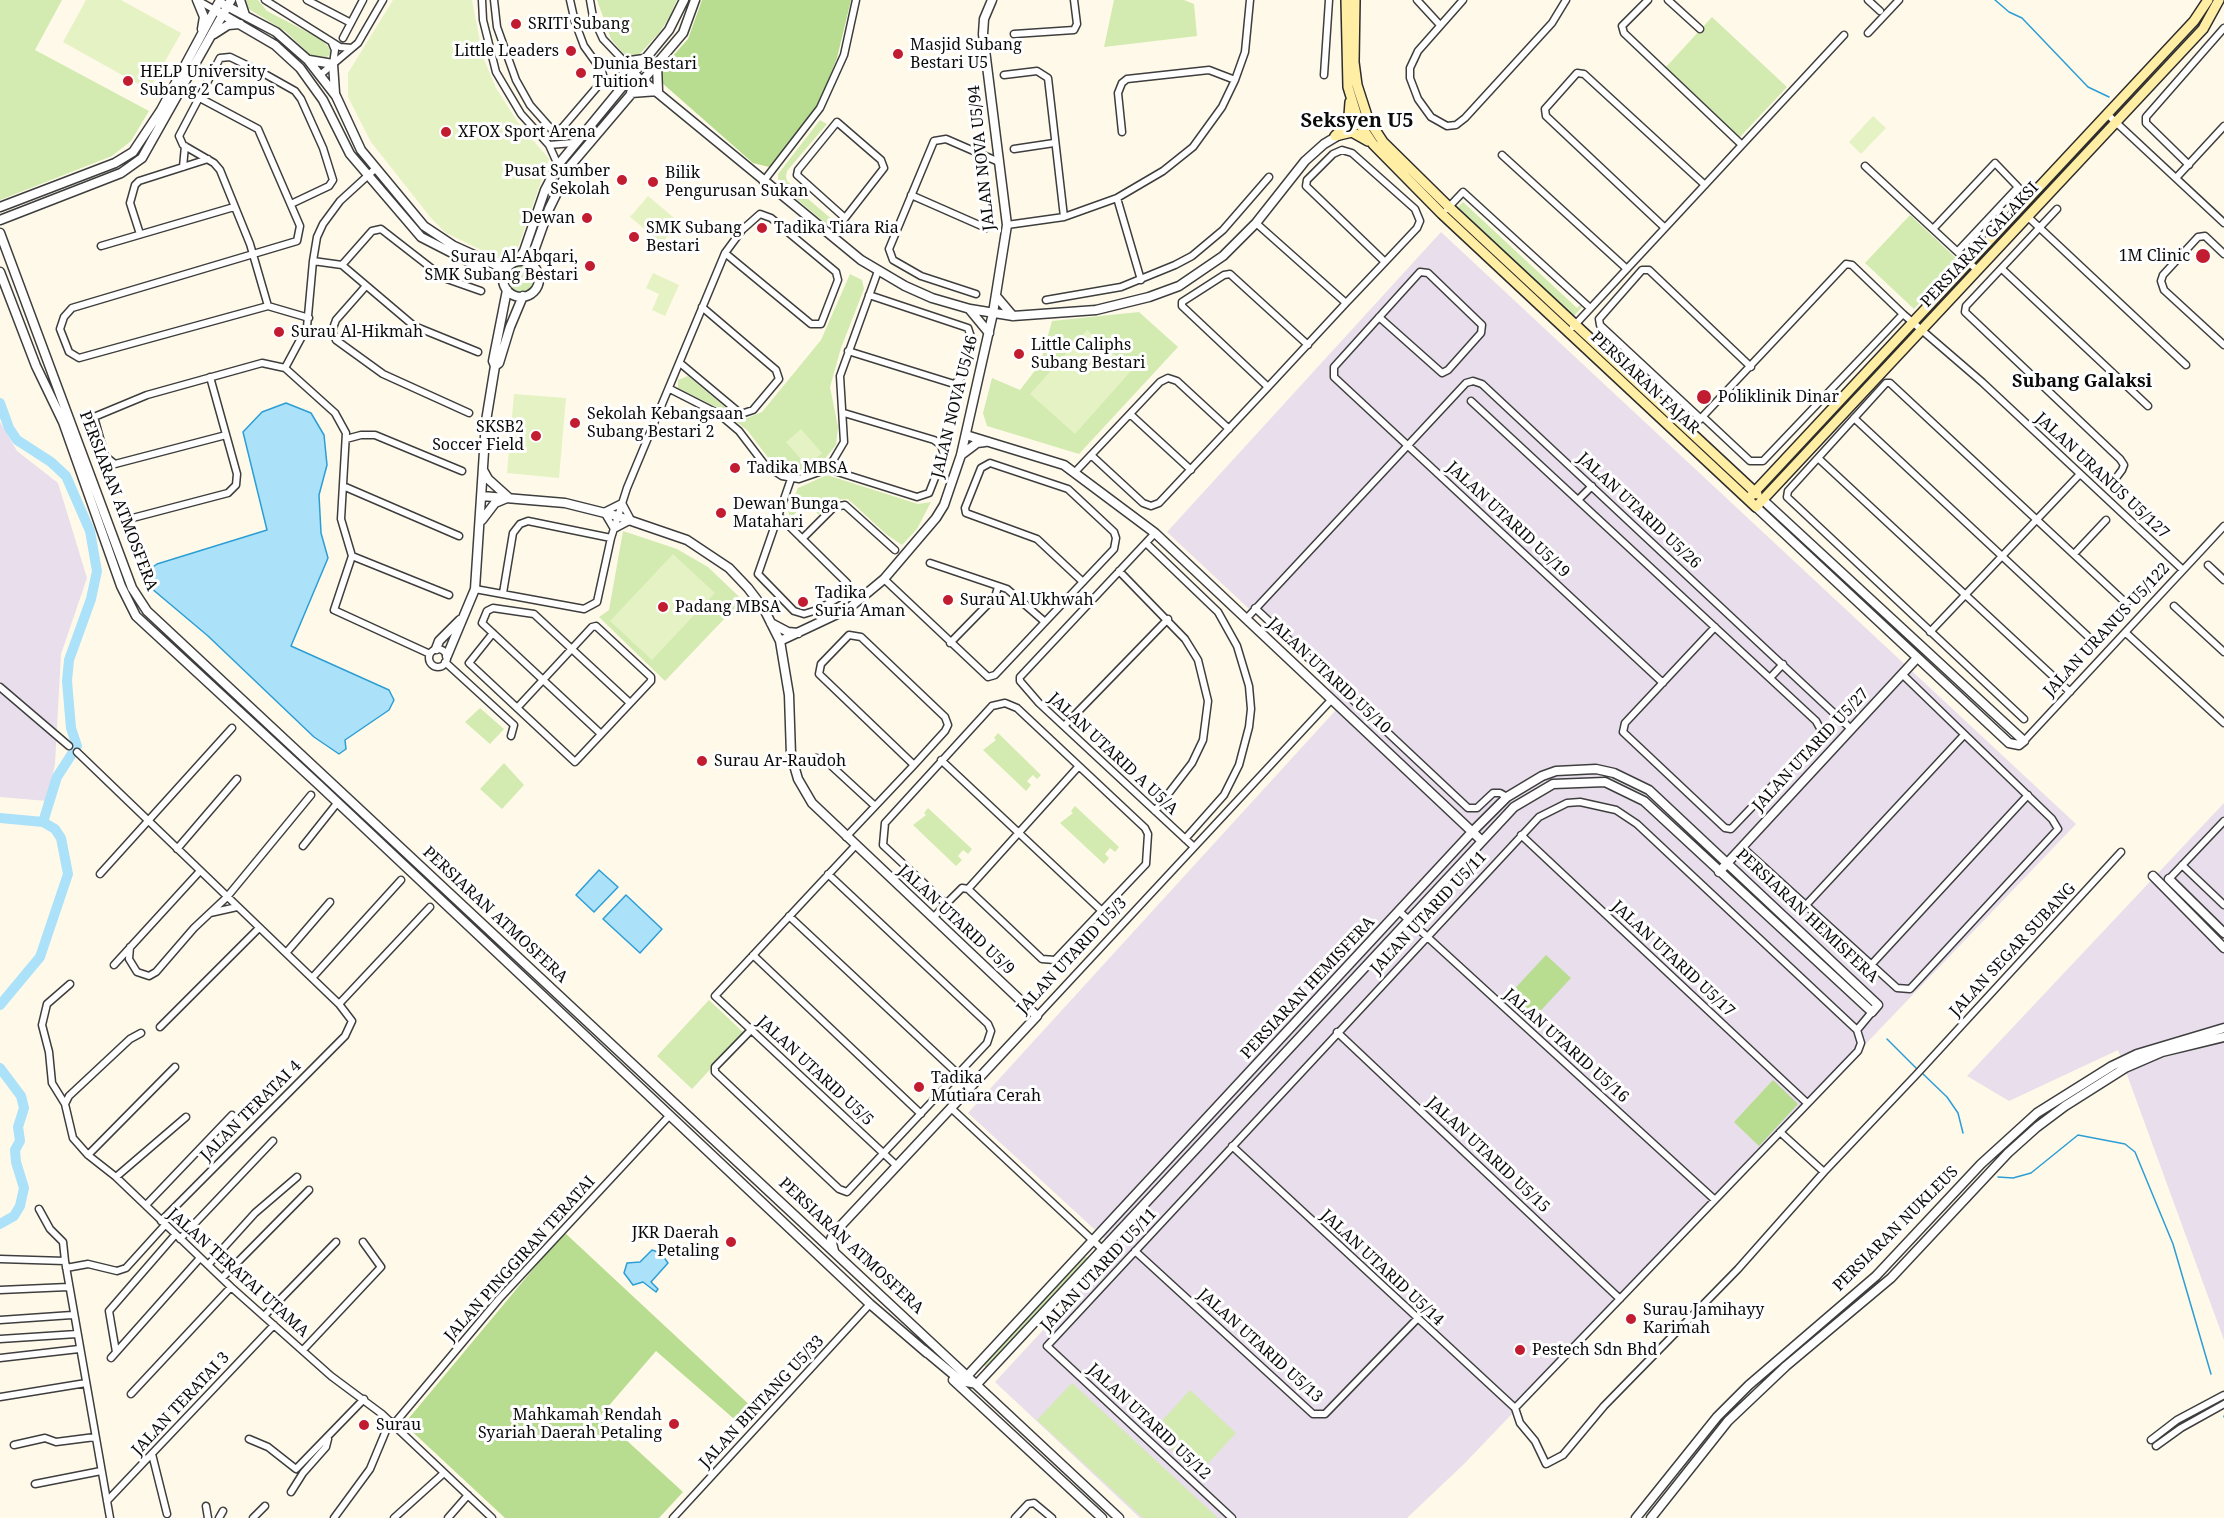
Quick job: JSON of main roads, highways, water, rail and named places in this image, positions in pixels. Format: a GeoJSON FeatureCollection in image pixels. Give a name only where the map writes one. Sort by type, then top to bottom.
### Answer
{"type":"FeatureCollection","features":[{"type":"Feature","properties":{"kind":"main road","name":"PERSIARAN FAJAR"},"geometry":{"type":"LineString","coordinates":[[1346,0],[1348,87],[1373,144],[1760,503]]}},
{"type":"Feature","properties":{"kind":"main road"},"geometry":{"type":"LineString","coordinates":[[1355,0],[1354,62],[1363,121],[1446,211]]}},
{"type":"Feature","properties":{"kind":"main road","name":"PERSIARAN GALAKSI"},"geometry":{"type":"LineString","coordinates":[[1751,495],[2194,21],[2208,0]]}},
{"type":"Feature","properties":{"kind":"main road","name":"PERSIARAN GALAKSI"},"geometry":{"type":"LineString","coordinates":[[1760,503],[2203,29],[2219,0]]}},
{"type":"Feature","properties":{"kind":"main road"},"geometry":{"type":"LineString","coordinates":[[1348,87],[1349,116],[1345,126],[1335,136],[1352,132],[1361,135],[1373,144]]}},
{"type":"Feature","properties":{"kind":"main road","name":"PERSIARAN FAJAR"},"geometry":{"type":"LineString","coordinates":[[1571,328],[1689,431],[1751,495]]}},
{"type":"Feature","properties":{"kind":"water"},"geometry":{"type":"Polygon","coordinates":[[[286,403],[311,413],[324,435],[327,465],[319,495],[321,533],[328,558],[291,646],[389,690],[394,700],[389,710],[345,740],[346,749],[339,754],[314,737],[208,636],[151,588],[146,572],[157,564],[267,530],[243,432],[262,412],[286,403]]]}},
{"type":"Feature","properties":{"kind":"water"},"geometry":{"type":"Polygon","coordinates":[[[599,870],[618,887],[594,912],[576,895],[599,870]]]}},
{"type":"Feature","properties":{"kind":"water"},"geometry":{"type":"Polygon","coordinates":[[[626,895],[662,929],[640,953],[603,919],[626,895]]]}},
{"type":"Feature","properties":{"kind":"water"},"geometry":{"type":"Polygon","coordinates":[[[652,1250],[661,1253],[668,1263],[651,1282],[658,1289],[656,1292],[643,1282],[633,1285],[624,1273],[627,1263],[640,1262],[652,1250]]]}},
{"type":"Feature","properties":{"kind":"waterway"},"geometry":{"type":"LineString","coordinates":[[1995,0],[2009,12],[2022,18],[2088,87],[2109,97]]}},
{"type":"Feature","properties":{"kind":"waterway"},"geometry":{"type":"LineString","coordinates":[[0,403],[9,428],[17,440],[51,462],[66,476],[90,531],[97,571],[91,599],[69,660],[67,681],[71,728],[77,746],[57,777],[43,822],[55,829],[61,838],[68,874],[40,957],[0,1005]]}},
{"type":"Feature","properties":{"kind":"waterway"},"geometry":{"type":"LineString","coordinates":[[0,818],[43,822]]}},
{"type":"Feature","properties":{"kind":"waterway"},"geometry":{"type":"LineString","coordinates":[[1887,1039],[1918,1070]]}},
{"type":"Feature","properties":{"kind":"waterway"},"geometry":{"type":"LineString","coordinates":[[0,1068],[21,1096],[24,1108],[18,1127],[20,1141],[15,1150],[24,1188],[20,1206],[14,1216],[0,1224]]}},
{"type":"Feature","properties":{"kind":"waterway"},"geometry":{"type":"LineString","coordinates":[[1922,1073],[1947,1097],[1958,1113],[1963,1133]]}},
{"type":"Feature","properties":{"kind":"waterway"},"geometry":{"type":"LineString","coordinates":[[1998,1177],[2013,1178],[2031,1173],[2078,1135],[2125,1144],[2135,1152],[2173,1244],[2211,1374]]}},
{"type":"Feature","properties":{"kind":"place","name":"SRITI Subang"},"geometry":{"type":"Point","coordinates":[516,24]}},
{"type":"Feature","properties":{"kind":"place","name":"Little Leaders"},"geometry":{"type":"Point","coordinates":[571,51]}},
{"type":"Feature","properties":{"kind":"place","name":"Masjid Subang Bestari U5"},"geometry":{"type":"Point","coordinates":[898,54]}},
{"type":"Feature","properties":{"kind":"place","name":"Dunia Bestari Tuition"},"geometry":{"type":"Point","coordinates":[581,73]}},
{"type":"Feature","properties":{"kind":"place","name":"HELP University Subang 2 Campus"},"geometry":{"type":"Point","coordinates":[128,81]}},
{"type":"Feature","properties":{"kind":"place","name":"XFOX Sport Arena"},"geometry":{"type":"Point","coordinates":[446,132]}},
{"type":"Feature","properties":{"kind":"place","name":"Pusat Sumber Sekolah"},"geometry":{"type":"Point","coordinates":[622,180]}},
{"type":"Feature","properties":{"kind":"place","name":"Bilik Pengurusan Sukan"},"geometry":{"type":"Point","coordinates":[653,182]}},
{"type":"Feature","properties":{"kind":"place","name":"Dewan"},"geometry":{"type":"Point","coordinates":[587,218]}},
{"type":"Feature","properties":{"kind":"place","name":"Tadika Tiara Ria"},"geometry":{"type":"Point","coordinates":[762,228]}},
{"type":"Feature","properties":{"kind":"place","name":"SMK Subang Bestari"},"geometry":{"type":"Point","coordinates":[634,237]}},
{"type":"Feature","properties":{"kind":"place","name":"1M Clinic"},"geometry":{"type":"Point","coordinates":[2203,256]}},
{"type":"Feature","properties":{"kind":"place","name":"Surau Al-Abqari, SMK Subang Bestari"},"geometry":{"type":"Point","coordinates":[590,266]}},
{"type":"Feature","properties":{"kind":"place","name":"Surau Al-Hikmah"},"geometry":{"type":"Point","coordinates":[279,332]}},
{"type":"Feature","properties":{"kind":"place","name":"Little Caliphs Subang Bestari"},"geometry":{"type":"Point","coordinates":[1019,354]}},
{"type":"Feature","properties":{"kind":"place","name":"Poliklinik Dinar"},"geometry":{"type":"Point","coordinates":[1704,397]}},
{"type":"Feature","properties":{"kind":"place","name":"Sekolah Kebangsaan Subang Bestari 2"},"geometry":{"type":"Point","coordinates":[575,423]}},
{"type":"Feature","properties":{"kind":"place","name":"SKSB2 Soccer Field"},"geometry":{"type":"Point","coordinates":[536,436]}},
{"type":"Feature","properties":{"kind":"place","name":"Tadika MBSA"},"geometry":{"type":"Point","coordinates":[735,468]}},
{"type":"Feature","properties":{"kind":"place","name":"Dewan Bunga Matahari"},"geometry":{"type":"Point","coordinates":[721,513]}},
{"type":"Feature","properties":{"kind":"place","name":"Surau Al Ukhwah"},"geometry":{"type":"Point","coordinates":[948,600]}},
{"type":"Feature","properties":{"kind":"place","name":"Tadika Suria Aman"},"geometry":{"type":"Point","coordinates":[803,602]}},
{"type":"Feature","properties":{"kind":"place","name":"Padang MBSA"},"geometry":{"type":"Point","coordinates":[663,607]}},
{"type":"Feature","properties":{"kind":"place","name":"Surau Ar-Raudoh"},"geometry":{"type":"Point","coordinates":[702,761]}},
{"type":"Feature","properties":{"kind":"place","name":"Tadika Mutiara Cerah"},"geometry":{"type":"Point","coordinates":[919,1087]}},
{"type":"Feature","properties":{"kind":"place","name":"JKR Daerah Petaling"},"geometry":{"type":"Point","coordinates":[731,1242]}},
{"type":"Feature","properties":{"kind":"place","name":"Surau Jamihayy Karimah"},"geometry":{"type":"Point","coordinates":[1631,1319]}},
{"type":"Feature","properties":{"kind":"place","name":"Pestech Sdn Bhd"},"geometry":{"type":"Point","coordinates":[1520,1350]}},
{"type":"Feature","properties":{"kind":"place","name":"Mahkamah Rendah Syariah Daerah Petaling"},"geometry":{"type":"Point","coordinates":[674,1424]}},
{"type":"Feature","properties":{"kind":"place","name":"Surau"},"geometry":{"type":"Point","coordinates":[364,1425]}},
{"type":"Feature","properties":{"kind":"district","name":"Seksyen U5"},"geometry":{"type":"Point","coordinates":[1357,121]}},
{"type":"Feature","properties":{"kind":"district","name":"Subang Galaksi"},"geometry":{"type":"Point","coordinates":[2082,382]}}]}
